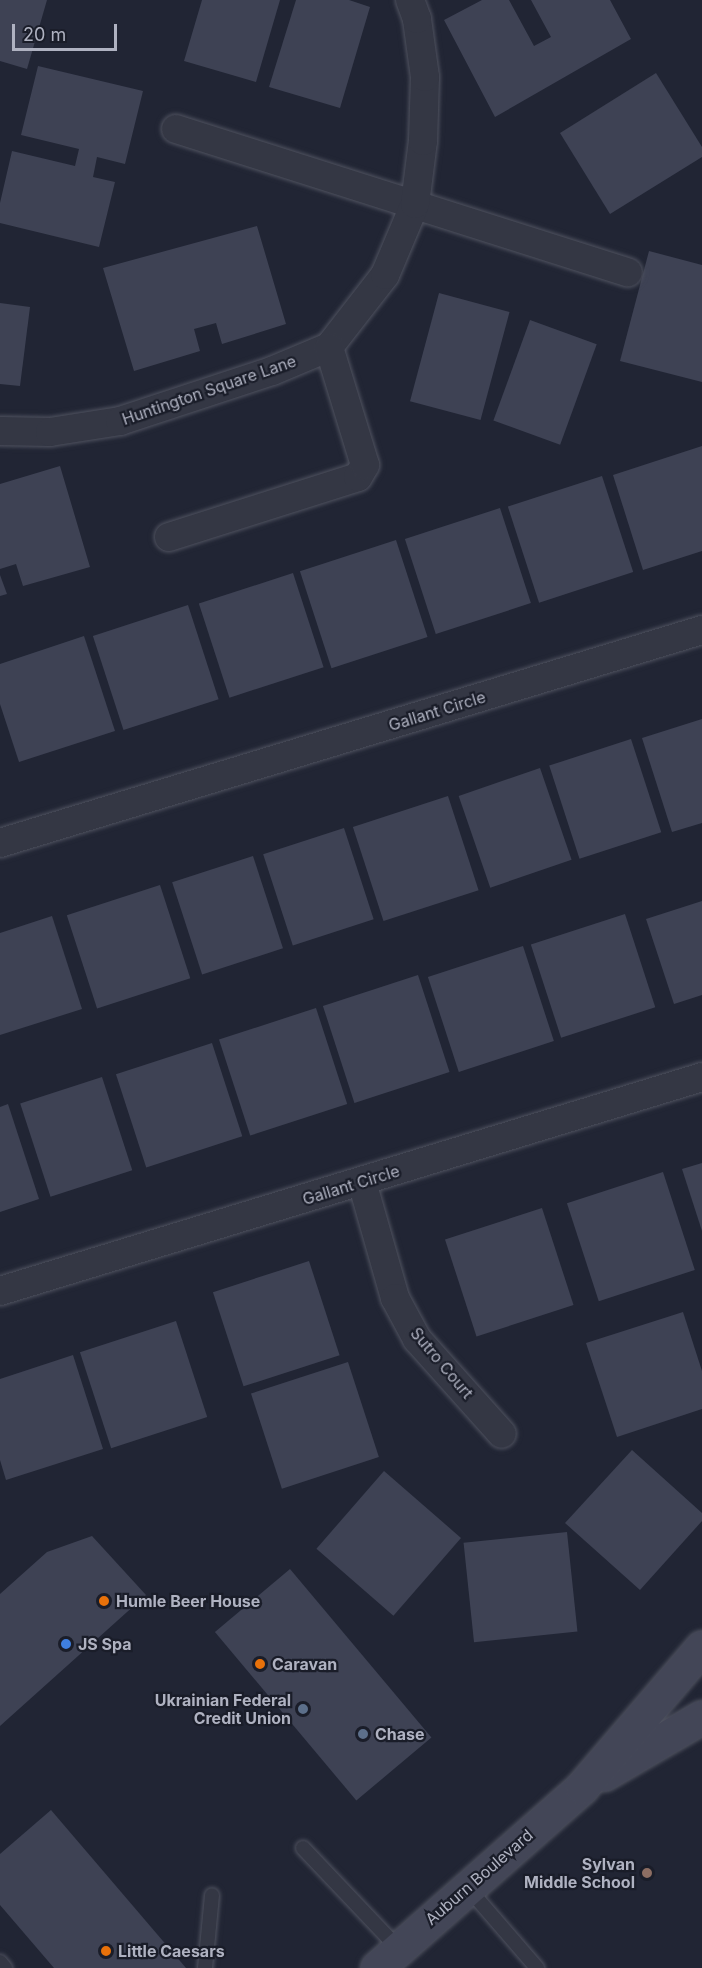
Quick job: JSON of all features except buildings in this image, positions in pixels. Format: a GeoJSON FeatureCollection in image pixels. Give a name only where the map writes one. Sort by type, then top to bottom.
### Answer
{"type":"FeatureCollection","features":[{"type":"Feature","properties":{"kind":"main road","name":"Auburn Boulevard"},"geometry":{"type":"LineString","coordinates":[[388,1958],[582,1787],[702,1647]]}},
{"type":"Feature","properties":{"kind":"main road","name":"Auburn Boulevard"},"geometry":{"type":"LineString","coordinates":[[582,1787],[702,1716]]}},
{"type":"Feature","properties":{"kind":"street","name":"Huntington Square Lane"},"geometry":{"type":"LineString","coordinates":[[0,431],[50,432],[120,421],[272,371],[329,347],[385,275],[415,204],[423,141],[425,77],[417,19],[410,0]]}},
{"type":"Feature","properties":{"kind":"street"},"geometry":{"type":"LineString","coordinates":[[176,129],[628,272]]}},
{"type":"Feature","properties":{"kind":"street"},"geometry":{"type":"LineString","coordinates":[[169,537],[358,477],[365,465],[329,347]]}},
{"type":"Feature","properties":{"kind":"street","name":"Gallant Circle"},"geometry":{"type":"LineString","coordinates":[[0,843],[702,630]]}},
{"type":"Feature","properties":{"kind":"street","name":"Gallant Circle"},"geometry":{"type":"LineString","coordinates":[[0,1291],[702,1077]]}},
{"type":"Feature","properties":{"kind":"street","name":"Sutro Court"},"geometry":{"type":"LineString","coordinates":[[362,1182],[394,1298],[417,1339],[502,1434]]}},
{"type":"Feature","properties":{"kind":"lane"},"geometry":{"type":"LineString","coordinates":[[303,1848],[388,1958]]}},
{"type":"Feature","properties":{"kind":"lane"},"geometry":{"type":"LineString","coordinates":[[468,1888],[537,1968]]}},
{"type":"Feature","properties":{"kind":"lane"},"geometry":{"type":"LineString","coordinates":[[205,1968],[212,1895]]}},
{"type":"Feature","properties":{"kind":"lane"},"geometry":{"type":"LineString","coordinates":[[0,1962],[5,1968]]}},
{"type":"Feature","properties":{"kind":"place","name":"Humle Beer House"},"geometry":{"type":"Point","coordinates":[104,1601]}},
{"type":"Feature","properties":{"kind":"place","name":"JS Spa"},"geometry":{"type":"Point","coordinates":[66,1644]}},
{"type":"Feature","properties":{"kind":"place","name":"Caravan"},"geometry":{"type":"Point","coordinates":[260,1664]}},
{"type":"Feature","properties":{"kind":"place","name":"Ukrainian Federal Credit Union"},"geometry":{"type":"Point","coordinates":[303,1709]}},
{"type":"Feature","properties":{"kind":"place","name":"Chase"},"geometry":{"type":"Point","coordinates":[363,1734]}},
{"type":"Feature","properties":{"kind":"place","name":"Sylvan Middle School"},"geometry":{"type":"Point","coordinates":[647,1873]}},
{"type":"Feature","properties":{"kind":"place","name":"Little Caesars"},"geometry":{"type":"Point","coordinates":[106,1951]}}]}
